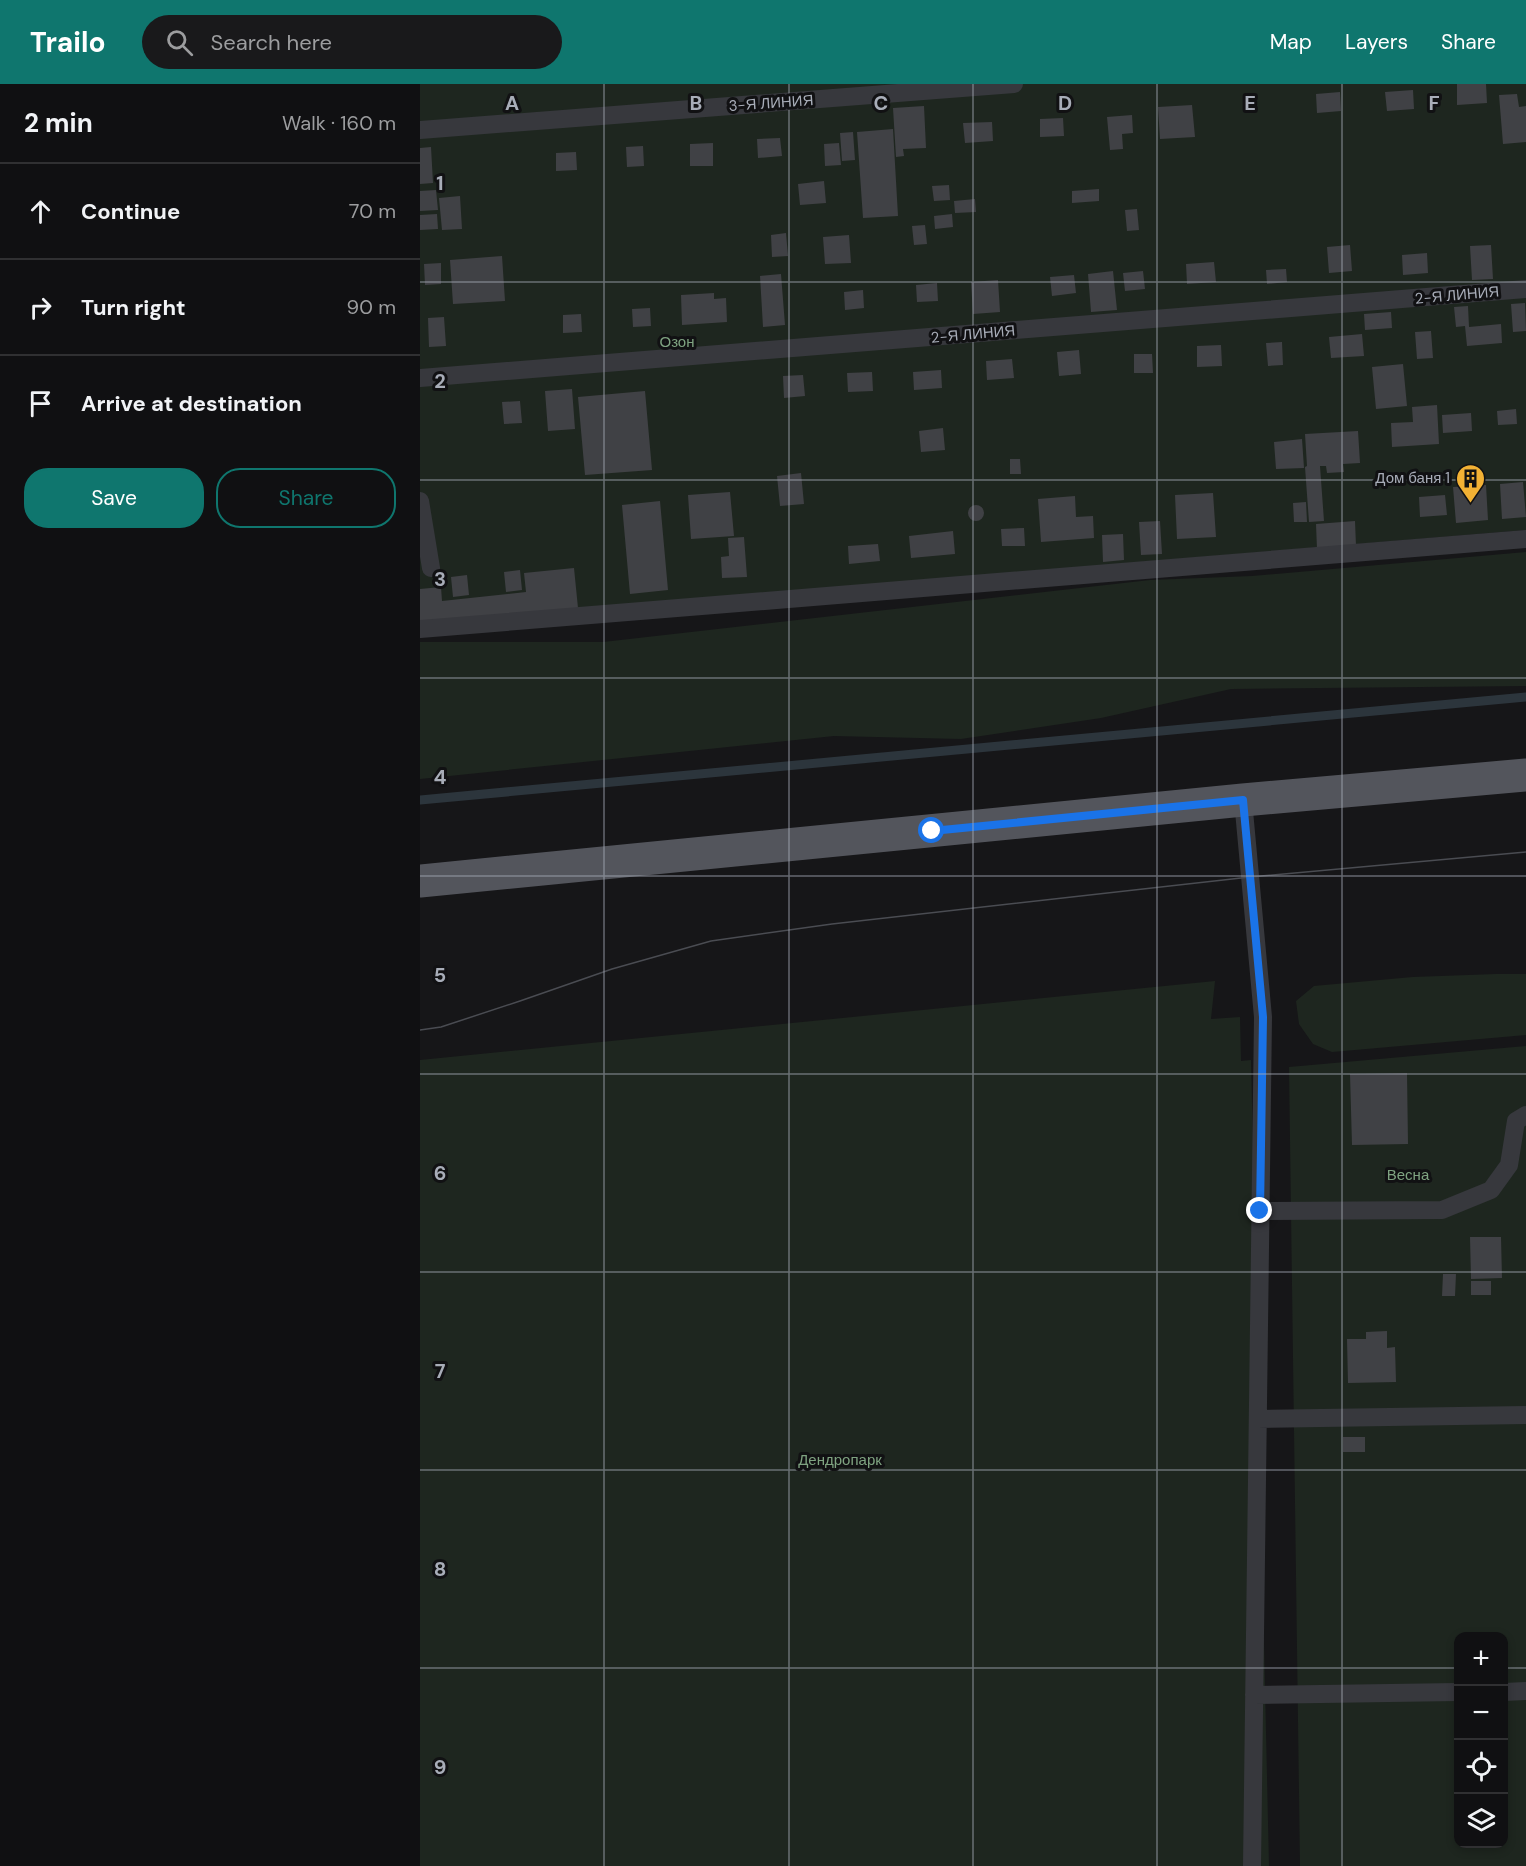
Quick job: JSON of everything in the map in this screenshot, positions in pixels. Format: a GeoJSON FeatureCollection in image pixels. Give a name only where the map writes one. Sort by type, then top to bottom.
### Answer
{"type":"FeatureCollection","features":[{"type":"Feature","properties":{"kind":"main road"},"geometry":{"type":"LineString","coordinates":[[420,881],[1243,800],[1526,775]]}},
{"type":"Feature","properties":{"kind":"lane","name":"3-Я ЛИНИЯ"},"geometry":{"type":"LineString","coordinates":[[420,130],[1014,84]]}},
{"type":"Feature","properties":{"kind":"lane","name":"2-Я ЛИНИЯ"},"geometry":{"type":"LineString","coordinates":[[420,378],[1526,290]]}},
{"type":"Feature","properties":{"kind":"lane"},"geometry":{"type":"LineString","coordinates":[[420,501],[431,568]]}},
{"type":"Feature","properties":{"kind":"lane"},"geometry":{"type":"LineString","coordinates":[[420,629],[1526,539]]}},
{"type":"Feature","properties":{"kind":"lane"},"geometry":{"type":"LineString","coordinates":[[1243,800],[1263,1017],[1252,1866]]}},
{"type":"Feature","properties":{"kind":"lane"},"geometry":{"type":"LineString","coordinates":[[1260,1211],[1442,1210],[1491,1190],[1509,1165],[1516,1121],[1526,1115]]}},
{"type":"Feature","properties":{"kind":"lane"},"geometry":{"type":"LineString","coordinates":[[1258,1419],[1526,1415]]}},
{"type":"Feature","properties":{"kind":"lane"},"geometry":{"type":"LineString","coordinates":[[1508,1692],[1526,1691]]}},
{"type":"Feature","properties":{"kind":"lane"},"geometry":{"type":"LineString","coordinates":[[1254,1695],[1454,1692]]}},
{"type":"Feature","properties":{"kind":"green space","name":"Озон"},"geometry":{"type":"Polygon","coordinates":[[[420,84],[1526,84],[1526,530],[420,622],[420,84]]]}},
{"type":"Feature","properties":{"kind":"green space"},"geometry":{"type":"Polygon","coordinates":[[[1526,552],[1526,686],[1231,689],[1101,718],[961,739],[834,736],[420,779],[420,642],[603,642],[1150,580],[1252,576],[1526,552]]]}},
{"type":"Feature","properties":{"kind":"green space"},"geometry":{"type":"Polygon","coordinates":[[[1526,974],[1526,1035],[1332,1052],[1313,1044],[1299,1024],[1296,1001],[1314,986],[1413,977],[1526,974]]]}},
{"type":"Feature","properties":{"kind":"green space","name":"Дендропарк"},"geometry":{"type":"Polygon","coordinates":[[[1215,981],[1211,1019],[1240,1017],[1241,1061],[1251,1060],[1269,1866],[420,1866],[420,1060],[1215,981]]]}},
{"type":"Feature","properties":{"kind":"green space","name":"Весна"},"geometry":{"type":"Polygon","coordinates":[[[1526,1046],[1526,1866],[1300,1866],[1289,1067],[1526,1046]]]}},
{"type":"Feature","properties":{"kind":"building"},"geometry":{"type":"Polygon","coordinates":[[[1457,84],[1486,84],[1487,103],[1457,105],[1457,84]]]}},
{"type":"Feature","properties":{"kind":"building"},"geometry":{"type":"Polygon","coordinates":[[[1413,90],[1414,109],[1387,111],[1385,92],[1413,90]]]}},
{"type":"Feature","properties":{"kind":"building"},"geometry":{"type":"Polygon","coordinates":[[[1340,92],[1341,111],[1317,113],[1316,94],[1340,92]]]}},
{"type":"Feature","properties":{"kind":"building"},"geometry":{"type":"Polygon","coordinates":[[[1517,94],[1519,107],[1526,106],[1526,142],[1503,144],[1499,95],[1517,94]]]}},
{"type":"Feature","properties":{"kind":"building"},"geometry":{"type":"Polygon","coordinates":[[[1192,105],[1195,137],[1160,139],[1158,107],[1192,105]]]}},
{"type":"Feature","properties":{"kind":"building"},"geometry":{"type":"Polygon","coordinates":[[[924,106],[926,148],[903,149],[904,156],[896,157],[893,108],[924,106]]]}},
{"type":"Feature","properties":{"kind":"building"},"geometry":{"type":"Polygon","coordinates":[[[1132,115],[1133,133],[1122,134],[1123,149],[1110,150],[1107,117],[1132,115]]]}},
{"type":"Feature","properties":{"kind":"building"},"geometry":{"type":"Polygon","coordinates":[[[1063,118],[1064,136],[1040,137],[1040,119],[1063,118]]]}},
{"type":"Feature","properties":{"kind":"building"},"geometry":{"type":"Polygon","coordinates":[[[992,122],[993,141],[965,143],[963,123],[992,122]]]}},
{"type":"Feature","properties":{"kind":"building"},"geometry":{"type":"Polygon","coordinates":[[[893,129],[898,216],[863,218],[857,132],[893,129]]]}},
{"type":"Feature","properties":{"kind":"building"},"geometry":{"type":"Polygon","coordinates":[[[853,132],[855,160],[842,161],[840,133],[853,132]]]}},
{"type":"Feature","properties":{"kind":"building"},"geometry":{"type":"Polygon","coordinates":[[[780,138],[782,156],[758,158],[757,139],[780,138]]]}},
{"type":"Feature","properties":{"kind":"building"},"geometry":{"type":"Polygon","coordinates":[[[713,143],[713,166],[690,166],[690,144],[713,143]]]}},
{"type":"Feature","properties":{"kind":"building"},"geometry":{"type":"Polygon","coordinates":[[[839,143],[841,165],[825,166],[824,144],[839,143]]]}},
{"type":"Feature","properties":{"kind":"building"},"geometry":{"type":"Polygon","coordinates":[[[643,146],[644,166],[627,167],[626,147],[643,146]]]}},
{"type":"Feature","properties":{"kind":"building"},"geometry":{"type":"Polygon","coordinates":[[[431,147],[433,183],[420,184],[420,148],[431,147]]]}},
{"type":"Feature","properties":{"kind":"building"},"geometry":{"type":"Polygon","coordinates":[[[576,152],[577,170],[556,171],[556,153],[576,152]]]}},
{"type":"Feature","properties":{"kind":"building"},"geometry":{"type":"Polygon","coordinates":[[[824,181],[826,203],[800,205],[798,184],[824,181]]]}},
{"type":"Feature","properties":{"kind":"building"},"geometry":{"type":"Polygon","coordinates":[[[949,185],[950,200],[934,201],[932,186],[949,185]]]}},
{"type":"Feature","properties":{"kind":"building"},"geometry":{"type":"Polygon","coordinates":[[[1099,189],[1099,201],[1072,203],[1072,191],[1099,189]]]}},
{"type":"Feature","properties":{"kind":"building"},"geometry":{"type":"Polygon","coordinates":[[[436,190],[438,210],[420,211],[420,191],[436,190]]]}},
{"type":"Feature","properties":{"kind":"building"},"geometry":{"type":"Polygon","coordinates":[[[460,196],[462,229],[442,230],[439,198],[460,196]]]}},
{"type":"Feature","properties":{"kind":"building"},"geometry":{"type":"Polygon","coordinates":[[[975,199],[976,212],[955,213],[954,201],[975,199]]]}},
{"type":"Feature","properties":{"kind":"building"},"geometry":{"type":"Polygon","coordinates":[[[1137,209],[1139,230],[1127,231],[1125,210],[1137,209]]]}},
{"type":"Feature","properties":{"kind":"building"},"geometry":{"type":"Polygon","coordinates":[[[437,214],[438,229],[420,230],[420,215],[437,214]]]}},
{"type":"Feature","properties":{"kind":"building"},"geometry":{"type":"Polygon","coordinates":[[[952,214],[953,227],[935,229],[934,216],[952,214]]]}},
{"type":"Feature","properties":{"kind":"building"},"geometry":{"type":"Polygon","coordinates":[[[925,225],[927,244],[914,245],[912,226],[925,225]]]}},
{"type":"Feature","properties":{"kind":"building"},"geometry":{"type":"Polygon","coordinates":[[[786,233],[788,256],[772,257],[771,235],[786,233]]]}},
{"type":"Feature","properties":{"kind":"building"},"geometry":{"type":"Polygon","coordinates":[[[849,235],[851,263],[825,264],[823,237],[849,235]]]}},
{"type":"Feature","properties":{"kind":"building"},"geometry":{"type":"Polygon","coordinates":[[[1350,245],[1352,271],[1329,273],[1327,247],[1350,245]]]}},
{"type":"Feature","properties":{"kind":"building"},"geometry":{"type":"Polygon","coordinates":[[[1491,245],[1493,279],[1472,280],[1470,246],[1491,245]]]}},
{"type":"Feature","properties":{"kind":"building"},"geometry":{"type":"Polygon","coordinates":[[[1427,253],[1428,273],[1403,275],[1402,255],[1427,253]]]}},
{"type":"Feature","properties":{"kind":"building"},"geometry":{"type":"Polygon","coordinates":[[[502,256],[505,301],[453,304],[450,260],[502,256]]]}},
{"type":"Feature","properties":{"kind":"building"},"geometry":{"type":"Polygon","coordinates":[[[1214,262],[1216,282],[1187,284],[1186,264],[1214,262]]]}},
{"type":"Feature","properties":{"kind":"building"},"geometry":{"type":"Polygon","coordinates":[[[441,263],[441,284],[425,285],[424,264],[441,263]]]}},
{"type":"Feature","properties":{"kind":"building"},"geometry":{"type":"Polygon","coordinates":[[[1286,269],[1287,282],[1267,284],[1266,270],[1286,269]]]}},
{"type":"Feature","properties":{"kind":"building"},"geometry":{"type":"Polygon","coordinates":[[[1113,271],[1117,310],[1091,312],[1088,274],[1113,271]]]}},
{"type":"Feature","properties":{"kind":"building"},"geometry":{"type":"Polygon","coordinates":[[[1143,271],[1145,289],[1125,291],[1123,273],[1143,271]]]}},
{"type":"Feature","properties":{"kind":"building"},"geometry":{"type":"Polygon","coordinates":[[[781,274],[785,325],[763,327],[760,276],[781,274]]]}},
{"type":"Feature","properties":{"kind":"building"},"geometry":{"type":"Polygon","coordinates":[[[1074,275],[1076,293],[1052,296],[1050,277],[1074,275]]]}},
{"type":"Feature","properties":{"kind":"building"},"geometry":{"type":"Polygon","coordinates":[[[998,280],[1000,312],[973,314],[971,282],[998,280]]]}},
{"type":"Feature","properties":{"kind":"building"},"geometry":{"type":"Polygon","coordinates":[[[937,283],[938,301],[917,302],[916,285],[937,283]]]}},
{"type":"Feature","properties":{"kind":"building"},"geometry":{"type":"Polygon","coordinates":[[[863,290],[864,308],[845,310],[844,292],[863,290]]]}},
{"type":"Feature","properties":{"kind":"building"},"geometry":{"type":"Polygon","coordinates":[[[714,293],[714,299],[726,298],[727,322],[682,325],[681,295],[714,293]]]}},
{"type":"Feature","properties":{"kind":"building"},"geometry":{"type":"Polygon","coordinates":[[[1525,303],[1526,331],[1513,332],[1511,304],[1525,303]]]}},
{"type":"Feature","properties":{"kind":"building"},"geometry":{"type":"Polygon","coordinates":[[[1468,306],[1469,327],[1501,324],[1502,343],[1467,346],[1465,326],[1456,327],[1454,307],[1468,306]]]}},
{"type":"Feature","properties":{"kind":"building"},"geometry":{"type":"Polygon","coordinates":[[[650,308],[651,326],[633,327],[632,309],[650,308]]]}},
{"type":"Feature","properties":{"kind":"building"},"geometry":{"type":"Polygon","coordinates":[[[1391,312],[1392,328],[1365,330],[1364,314],[1391,312]]]}},
{"type":"Feature","properties":{"kind":"building"},"geometry":{"type":"Polygon","coordinates":[[[581,314],[582,332],[563,333],[563,315],[581,314]]]}},
{"type":"Feature","properties":{"kind":"building"},"geometry":{"type":"Polygon","coordinates":[[[444,317],[446,346],[429,347],[428,318],[444,317]]]}},
{"type":"Feature","properties":{"kind":"building"},"geometry":{"type":"Polygon","coordinates":[[[1431,331],[1433,358],[1417,359],[1415,332],[1431,331]]]}},
{"type":"Feature","properties":{"kind":"building"},"geometry":{"type":"Polygon","coordinates":[[[1362,334],[1364,356],[1331,358],[1329,337],[1362,334]]]}},
{"type":"Feature","properties":{"kind":"building"},"geometry":{"type":"Polygon","coordinates":[[[1282,342],[1283,365],[1268,366],[1266,343],[1282,342]]]}},
{"type":"Feature","properties":{"kind":"building"},"geometry":{"type":"Polygon","coordinates":[[[1221,345],[1222,366],[1197,367],[1197,346],[1221,345]]]}},
{"type":"Feature","properties":{"kind":"building"},"geometry":{"type":"Polygon","coordinates":[[[1079,350],[1081,374],[1059,376],[1057,352],[1079,350]]]}},
{"type":"Feature","properties":{"kind":"building"},"geometry":{"type":"Polygon","coordinates":[[[1134,354],[1152,354],[1153,373],[1134,373],[1134,354]]]}},
{"type":"Feature","properties":{"kind":"building"},"geometry":{"type":"Polygon","coordinates":[[[1012,359],[1014,378],[987,380],[986,361],[1012,359]]]}},
{"type":"Feature","properties":{"kind":"building"},"geometry":{"type":"Polygon","coordinates":[[[1403,364],[1407,406],[1376,409],[1372,367],[1403,364]]]}},
{"type":"Feature","properties":{"kind":"building"},"geometry":{"type":"Polygon","coordinates":[[[941,370],[942,388],[914,390],[913,372],[941,370]]]}},
{"type":"Feature","properties":{"kind":"building"},"geometry":{"type":"Polygon","coordinates":[[[872,372],[873,391],[848,392],[847,373],[872,372]]]}},
{"type":"Feature","properties":{"kind":"building"},"geometry":{"type":"Polygon","coordinates":[[[803,375],[805,396],[784,398],[783,376],[803,375]]]}},
{"type":"Feature","properties":{"kind":"building"},"geometry":{"type":"Polygon","coordinates":[[[572,389],[575,429],[548,431],[545,391],[572,389]]]}},
{"type":"Feature","properties":{"kind":"building"},"geometry":{"type":"Polygon","coordinates":[[[645,391],[652,470],[585,475],[578,397],[645,391]]]}},
{"type":"Feature","properties":{"kind":"building"},"geometry":{"type":"Polygon","coordinates":[[[520,401],[522,423],[504,424],[502,402],[520,401]]]}},
{"type":"Feature","properties":{"kind":"building"},"geometry":{"type":"Polygon","coordinates":[[[1437,405],[1439,444],[1392,447],[1391,423],[1413,422],[1412,407],[1437,405]]]}},
{"type":"Feature","properties":{"kind":"building"},"geometry":{"type":"Polygon","coordinates":[[[1516,409],[1517,424],[1498,425],[1497,411],[1516,409]]]}},
{"type":"Feature","properties":{"kind":"building"},"geometry":{"type":"Polygon","coordinates":[[[1471,413],[1472,431],[1443,433],[1442,415],[1471,413]]]}},
{"type":"Feature","properties":{"kind":"building"},"geometry":{"type":"Polygon","coordinates":[[[943,428],[945,450],[921,452],[919,431],[943,428]]]}},
{"type":"Feature","properties":{"kind":"building"},"geometry":{"type":"Polygon","coordinates":[[[1358,431],[1360,463],[1343,464],[1344,472],[1327,473],[1326,466],[1320,466],[1324,521],[1309,522],[1305,434],[1358,431]]]}},
{"type":"Feature","properties":{"kind":"building"},"geometry":{"type":"Polygon","coordinates":[[[1302,439],[1304,468],[1276,469],[1274,442],[1302,439]]]}},
{"type":"Feature","properties":{"kind":"building"},"geometry":{"type":"Polygon","coordinates":[[[1010,459],[1020,459],[1021,474],[1010,474],[1010,459]]]}},
{"type":"Feature","properties":{"kind":"building"},"geometry":{"type":"Polygon","coordinates":[[[801,473],[804,504],[780,506],[777,476],[801,473]]]}},
{"type":"Feature","properties":{"kind":"building"},"geometry":{"type":"Polygon","coordinates":[[[1523,482],[1526,517],[1502,519],[1500,484],[1523,482]]]}},
{"type":"Feature","properties":{"kind":"building","name":"Дом баня 1"},"geometry":{"type":"Polygon","coordinates":[[[1486,485],[1488,520],[1456,523],[1453,487],[1486,485]]]}},
{"type":"Feature","properties":{"kind":"building"},"geometry":{"type":"Polygon","coordinates":[[[730,492],[734,536],[691,539],[688,495],[730,492]]]}},
{"type":"Feature","properties":{"kind":"building"},"geometry":{"type":"Polygon","coordinates":[[[1213,493],[1216,537],[1177,539],[1175,495],[1213,493]]]}},
{"type":"Feature","properties":{"kind":"building"},"geometry":{"type":"Polygon","coordinates":[[[1445,495],[1447,515],[1420,517],[1419,497],[1445,495]]]}},
{"type":"Feature","properties":{"kind":"building"},"geometry":{"type":"Polygon","coordinates":[[[1075,496],[1076,517],[1093,516],[1094,538],[1041,542],[1038,499],[1075,496]]]}},
{"type":"Feature","properties":{"kind":"building"},"geometry":{"type":"Polygon","coordinates":[[[660,501],[668,590],[630,594],[622,505],[660,501]]]}},
{"type":"Feature","properties":{"kind":"building"},"geometry":{"type":"Polygon","coordinates":[[[1306,502],[1307,522],[1294,522],[1293,503],[1306,502]]]}},
{"type":"Feature","properties":{"kind":"building"},"geometry":{"type":"Polygon","coordinates":[[[976,505],[982,507],[984,513],[982,519],[976,521],[970,519],[968,513],[970,507],[976,505]]]}},
{"type":"Feature","properties":{"kind":"building"},"geometry":{"type":"Polygon","coordinates":[[[1160,521],[1162,554],[1141,555],[1139,522],[1160,521]]]}},
{"type":"Feature","properties":{"kind":"building"},"geometry":{"type":"Polygon","coordinates":[[[1355,521],[1356,546],[1317,549],[1316,524],[1355,521]]]}},
{"type":"Feature","properties":{"kind":"building"},"geometry":{"type":"Polygon","coordinates":[[[1024,528],[1025,546],[1002,546],[1001,529],[1024,528]]]}},
{"type":"Feature","properties":{"kind":"building"},"geometry":{"type":"Polygon","coordinates":[[[953,531],[955,554],[911,558],[909,536],[953,531]]]}},
{"type":"Feature","properties":{"kind":"building"},"geometry":{"type":"Polygon","coordinates":[[[1123,534],[1124,560],[1103,562],[1102,535],[1123,534]]]}},
{"type":"Feature","properties":{"kind":"building"},"geometry":{"type":"Polygon","coordinates":[[[744,537],[747,577],[722,578],[721,557],[729,556],[728,538],[744,537]]]}},
{"type":"Feature","properties":{"kind":"building"},"geometry":{"type":"Polygon","coordinates":[[[878,544],[880,561],[849,564],[848,546],[878,544]]]}},
{"type":"Feature","properties":{"kind":"building"},"geometry":{"type":"Polygon","coordinates":[[[574,568],[578,608],[420,625],[420,589],[441,587],[442,601],[526,592],[524,573],[574,568]]]}},
{"type":"Feature","properties":{"kind":"building"},"geometry":{"type":"Polygon","coordinates":[[[520,570],[522,590],[506,592],[504,572],[520,570]]]}},
{"type":"Feature","properties":{"kind":"building"},"geometry":{"type":"Polygon","coordinates":[[[467,575],[469,595],[453,597],[451,577],[467,575]]]}},
{"type":"Feature","properties":{"kind":"building"},"geometry":{"type":"Polygon","coordinates":[[[1407,1073],[1408,1144],[1352,1145],[1350,1074],[1407,1073]]]}},
{"type":"Feature","properties":{"kind":"building"},"geometry":{"type":"Polygon","coordinates":[[[1470,1237],[1501,1237],[1502,1278],[1471,1279],[1470,1237]]]}},
{"type":"Feature","properties":{"kind":"building"},"geometry":{"type":"Polygon","coordinates":[[[1443,1274],[1456,1274],[1455,1296],[1442,1296],[1443,1274]]]}},
{"type":"Feature","properties":{"kind":"building"},"geometry":{"type":"Polygon","coordinates":[[[1471,1281],[1491,1281],[1491,1295],[1471,1295],[1471,1281]]]}},
{"type":"Feature","properties":{"kind":"building"},"geometry":{"type":"Polygon","coordinates":[[[1387,1331],[1387,1348],[1395,1347],[1396,1382],[1348,1383],[1347,1339],[1366,1339],[1366,1332],[1387,1331]]]}},
{"type":"Feature","properties":{"kind":"building"},"geometry":{"type":"Polygon","coordinates":[[[1343,1437],[1365,1437],[1365,1452],[1343,1452],[1343,1437]]]}},
{"type":"Feature","properties":{"kind":"waterway"},"geometry":{"type":"LineString","coordinates":[[420,800],[1526,697]]}},
{"type":"Feature","properties":{"kind":"tram line"},"geometry":{"type":"LineString","coordinates":[[420,1030],[441,1027],[612,969],[711,941],[832,924],[1250,877],[1526,852]]}},
{"type":"Feature","properties":{"kind":"place","name":"Дом баня 1"},"geometry":{"type":"Point","coordinates":[1471,504]}},
{"type":"Feature","properties":{"kind":"route"},"geometry":{"type":"LineString","coordinates":[[932,831],[1243,800],[1263,1017],[1260,1211]]}}]}
